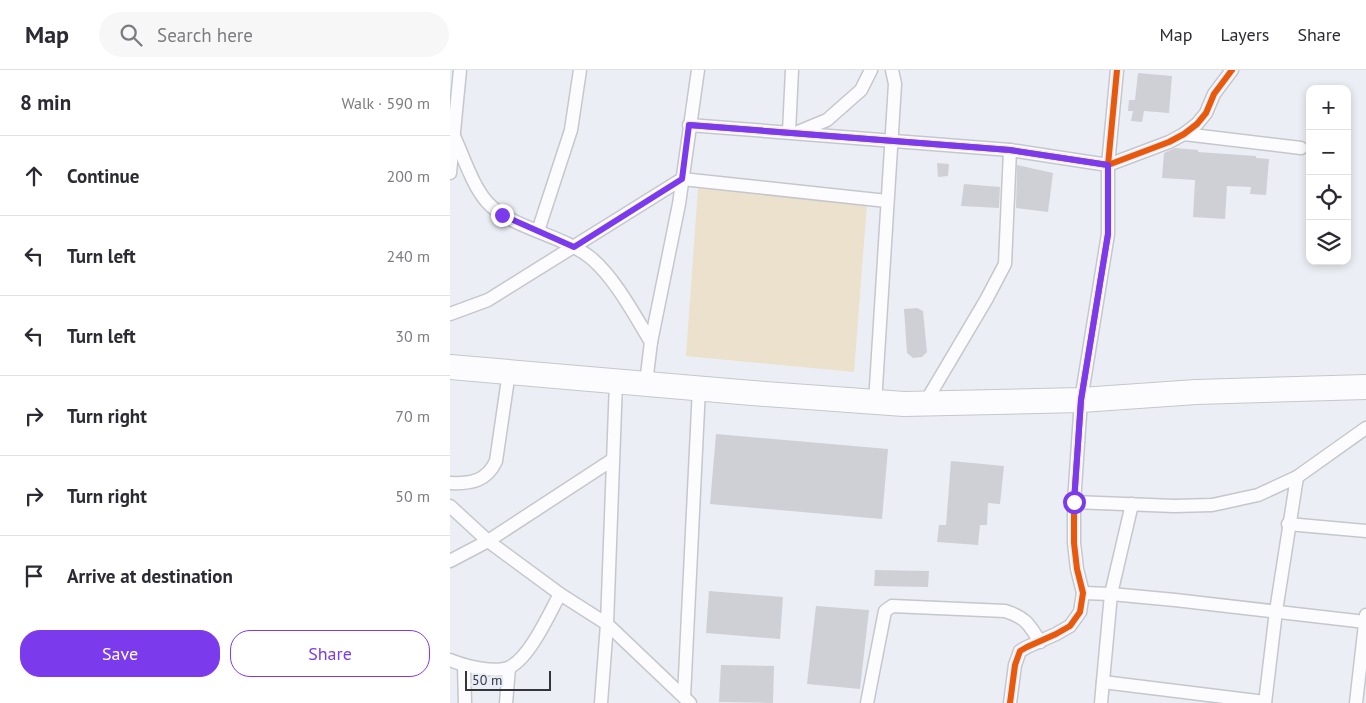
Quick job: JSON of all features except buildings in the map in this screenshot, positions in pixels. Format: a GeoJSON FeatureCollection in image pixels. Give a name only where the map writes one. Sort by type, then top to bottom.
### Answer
{"type":"FeatureCollection","features":[{"type":"Feature","properties":{"kind":"highway"},"geometry":{"type":"LineString","coordinates":[[450,367],[875,403],[1081,400],[1196,392],[1366,387]]}},
{"type":"Feature","properties":{"kind":"street"},"geometry":{"type":"LineString","coordinates":[[450,173],[460,70]]}},
{"type":"Feature","properties":{"kind":"street"},"geometry":{"type":"LineString","coordinates":[[538,231],[571,130],[580,70]]}},
{"type":"Feature","properties":{"kind":"street"},"geometry":{"type":"LineString","coordinates":[[646,383],[677,213],[698,70]]}},
{"type":"Feature","properties":{"kind":"street"},"geometry":{"type":"LineString","coordinates":[[792,70],[793,132]]}},
{"type":"Feature","properties":{"kind":"street"},"geometry":{"type":"LineString","coordinates":[[793,132],[826,120],[861,90],[871,70]]}},
{"type":"Feature","properties":{"kind":"street"},"geometry":{"type":"LineString","coordinates":[[875,403],[894,84],[892,70]]}},
{"type":"Feature","properties":{"kind":"street"},"geometry":{"type":"LineString","coordinates":[[1010,703],[1017,657],[1020,651],[1070,626],[1080,612],[1083,593],[1077,570],[1074,543],[1074,502],[1081,400],[1108,234],[1108,165],[1114,70]]}},
{"type":"Feature","properties":{"kind":"street"},"geometry":{"type":"LineString","coordinates":[[689,125],[1010,150],[1108,165],[1169,142],[1184,134],[1197,124],[1206,113],[1214,94],[1232,70]]}},
{"type":"Feature","properties":{"kind":"street"},"geometry":{"type":"LineString","coordinates":[[453,134],[478,189],[488,203],[502,215],[574,247],[591,258],[605,272],[652,342]]}},
{"type":"Feature","properties":{"kind":"street"},"geometry":{"type":"LineString","coordinates":[[1184,134],[1301,148]]}},
{"type":"Feature","properties":{"kind":"street"},"geometry":{"type":"LineString","coordinates":[[926,403],[986,300],[1004,264],[1010,150]]}},
{"type":"Feature","properties":{"kind":"street"},"geometry":{"type":"LineString","coordinates":[[450,314],[488,300],[682,179],[887,201]]}},
{"type":"Feature","properties":{"kind":"street"},"geometry":{"type":"LineString","coordinates":[[450,483],[472,483],[480,480],[493,468],[496,461],[509,372]]}},
{"type":"Feature","properties":{"kind":"street"},"geometry":{"type":"LineString","coordinates":[[601,703],[607,624],[616,382]]}},
{"type":"Feature","properties":{"kind":"street"},"geometry":{"type":"LineString","coordinates":[[687,700],[700,388]]}},
{"type":"Feature","properties":{"kind":"street"},"geometry":{"type":"LineString","coordinates":[[1074,502],[1212,506],[1258,495],[1297,478],[1366,428]]}},
{"type":"Feature","properties":{"kind":"street"},"geometry":{"type":"LineString","coordinates":[[450,561],[488,542],[612,460]]}},
{"type":"Feature","properties":{"kind":"street"},"geometry":{"type":"LineString","coordinates":[[1103,682],[1193,698],[1265,702],[1288,524],[1297,478]]}},
{"type":"Feature","properties":{"kind":"street"},"geometry":{"type":"LineString","coordinates":[[1101,703],[1111,594],[1132,504]]}},
{"type":"Feature","properties":{"kind":"street"},"geometry":{"type":"LineString","coordinates":[[450,506],[488,542],[560,594],[607,624],[687,700]]}},
{"type":"Feature","properties":{"kind":"street"},"geometry":{"type":"LineString","coordinates":[[1288,524],[1366,531]]}},
{"type":"Feature","properties":{"kind":"street"},"geometry":{"type":"LineString","coordinates":[[1083,593],[1111,594],[1366,619],[1356,703]]}},
{"type":"Feature","properties":{"kind":"street"},"geometry":{"type":"LineString","coordinates":[[450,660],[482,669],[509,668],[532,645],[560,594]]}},
{"type":"Feature","properties":{"kind":"street"},"geometry":{"type":"LineString","coordinates":[[867,703],[885,611],[892,606],[1005,611],[1019,615],[1031,627],[1040,642]]}},
{"type":"Feature","properties":{"kind":"street"},"geometry":{"type":"LineString","coordinates":[[464,665],[465,703]]}},
{"type":"Feature","properties":{"kind":"street"},"geometry":{"type":"LineString","coordinates":[[506,703],[509,668]]}},
{"type":"Feature","properties":{"kind":"shaded area"},"geometry":{"type":"Polygon","coordinates":[[[698,188],[867,204],[854,372],[686,356],[698,188]]]}},
{"type":"Feature","properties":{"kind":"cycle path"},"geometry":{"type":"LineString","coordinates":[[1010,703],[1015,665],[1020,651],[1070,626],[1080,612],[1083,593],[1077,569],[1074,543],[1074,502],[1081,400],[1108,234],[1108,165],[1117,70]]}},
{"type":"Feature","properties":{"kind":"cycle path"},"geometry":{"type":"LineString","coordinates":[[689,125],[1010,150],[1108,165],[1169,142],[1184,134],[1197,124],[1206,113],[1214,94],[1232,70]]}},
{"type":"Feature","properties":{"kind":"route"},"geometry":{"type":"LineString","coordinates":[[502,215],[574,247],[682,179],[689,125],[1010,150],[1108,165],[1108,234],[1081,400],[1074,502]]}}]}
